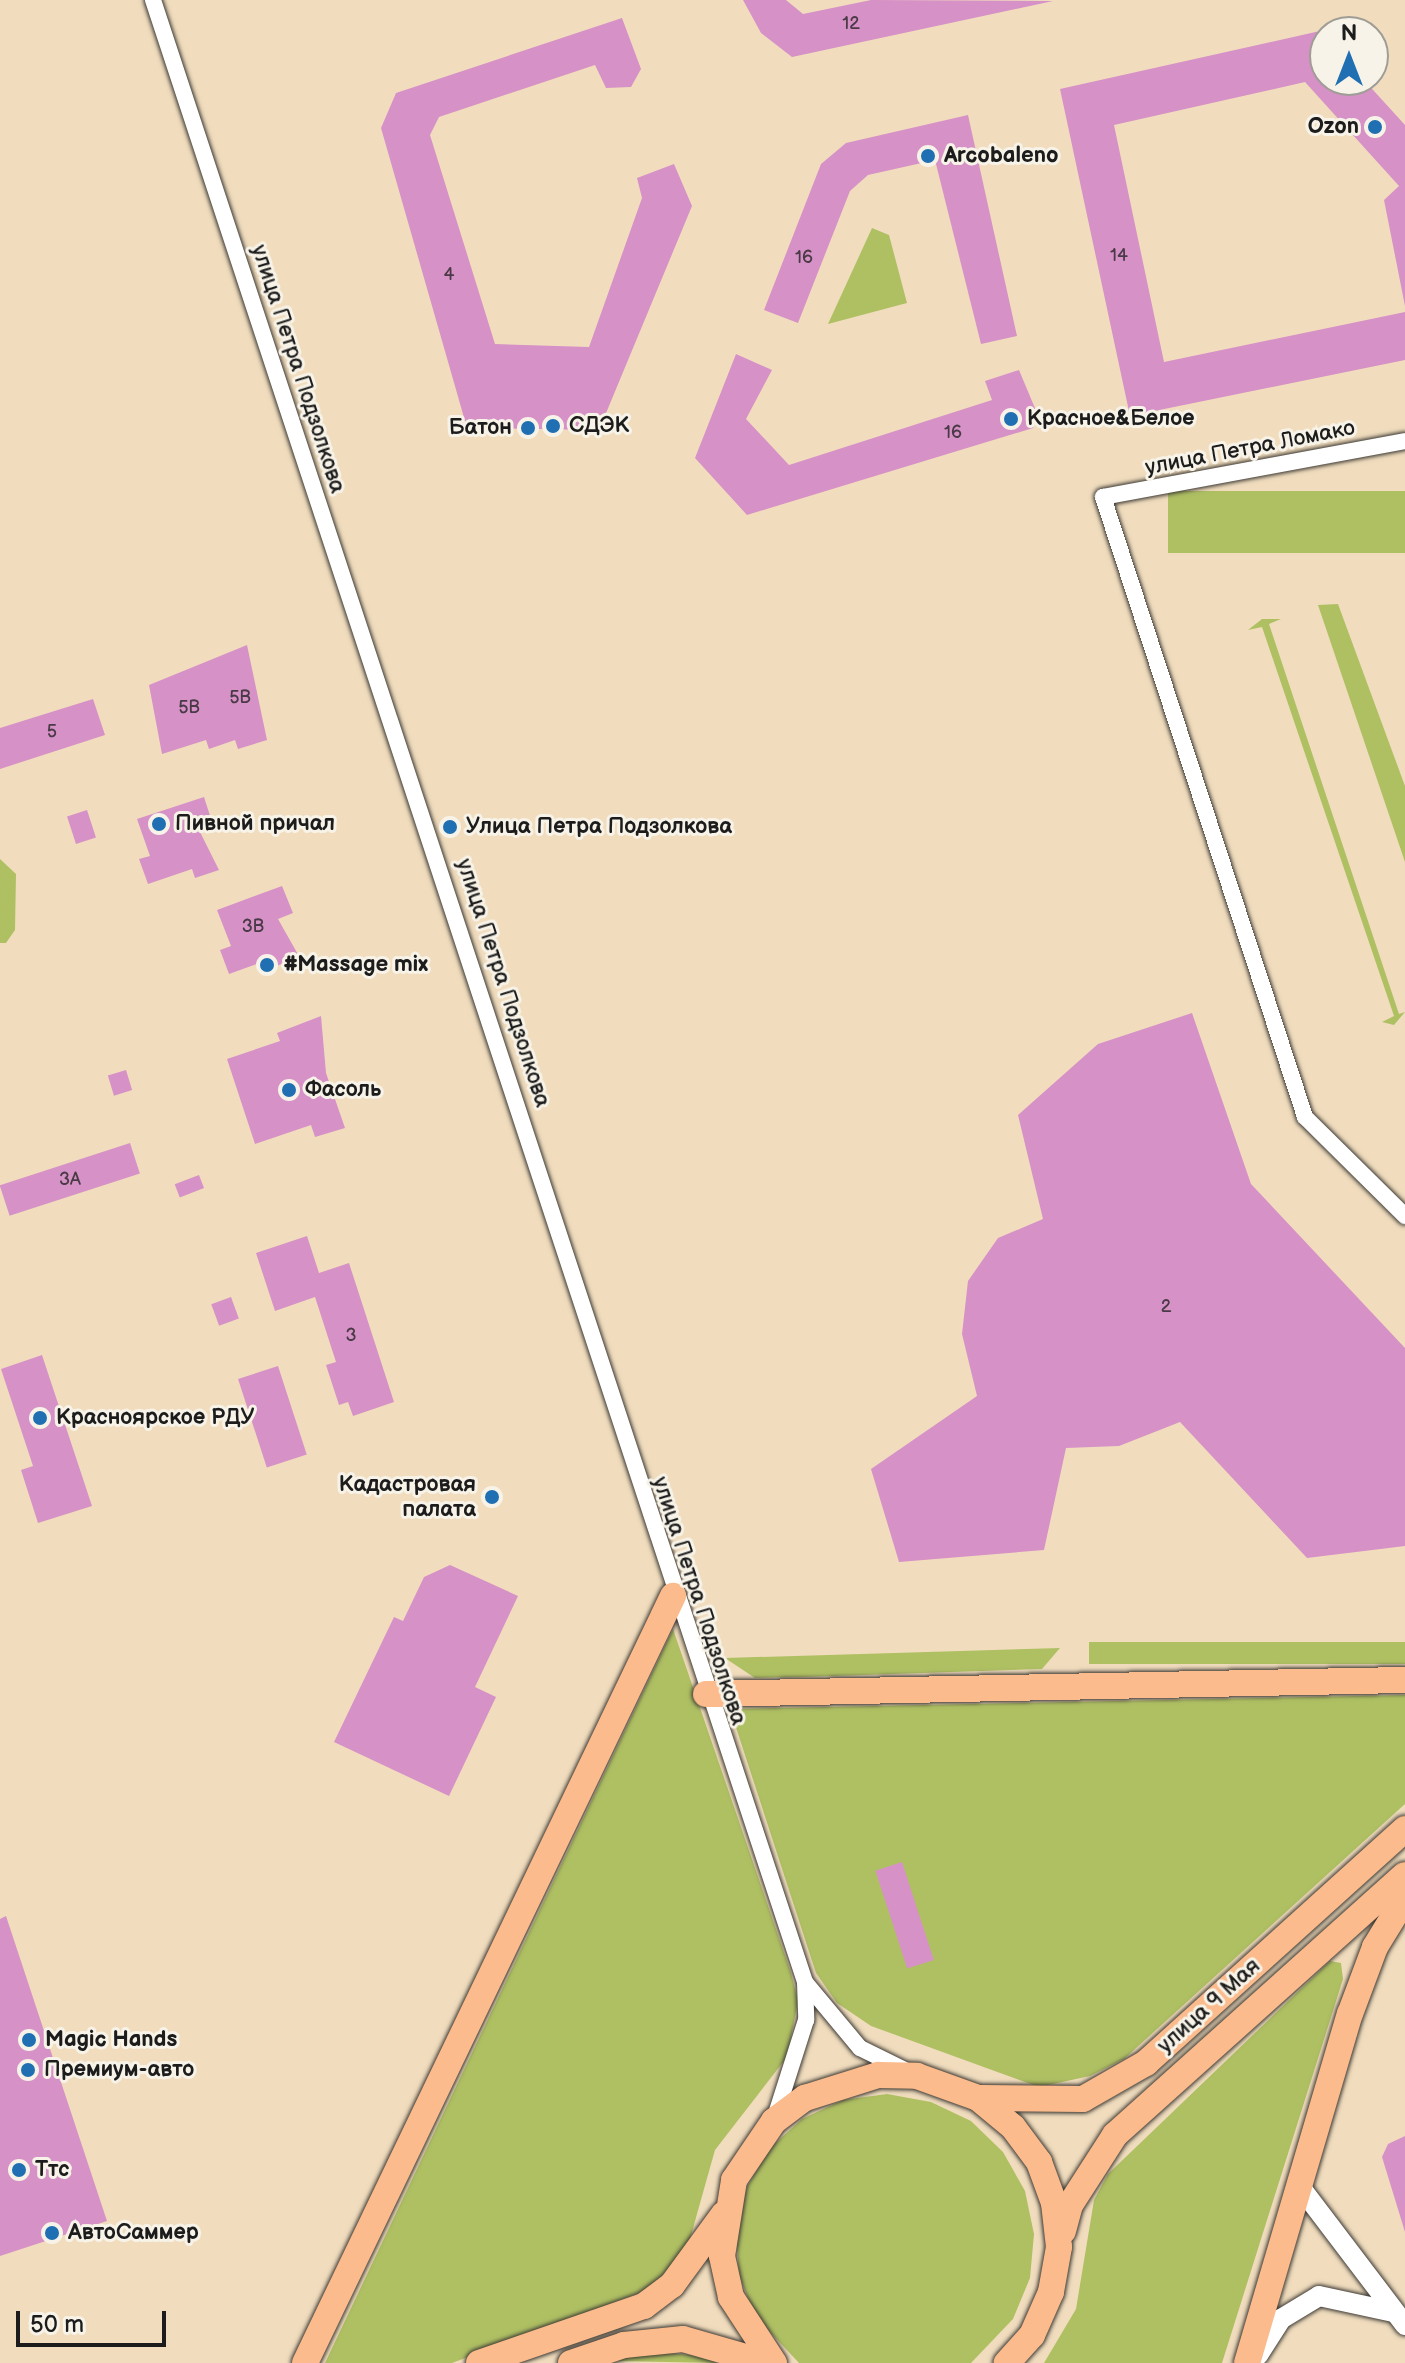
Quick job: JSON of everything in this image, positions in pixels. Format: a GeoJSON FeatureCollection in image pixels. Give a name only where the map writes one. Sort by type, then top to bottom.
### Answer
{"type":"FeatureCollection","features":[{"type":"Feature","properties":{"kind":"main road"},"geometry":{"type":"LineString","coordinates":[[305,2363],[673,1596]]}},
{"type":"Feature","properties":{"kind":"main road"},"geometry":{"type":"LineString","coordinates":[[706,1694],[1405,1680]]}},
{"type":"Feature","properties":{"kind":"main road","name":"улица 9 Мая"},"geometry":{"type":"LineString","coordinates":[[978,2098],[1083,2099],[1146,2063],[1405,1829]]}},
{"type":"Feature","properties":{"kind":"main road","name":"улица 9 Мая"},"geometry":{"type":"LineString","coordinates":[[1059,2247],[1070,2205],[1115,2135],[1405,1875]]}},
{"type":"Feature","properties":{"kind":"main road"},"geometry":{"type":"LineString","coordinates":[[1247,2363],[1298,2184],[1370,1960],[1405,1898]]}},
{"type":"Feature","properties":{"kind":"main road"},"geometry":{"type":"LineString","coordinates":[[479,2363],[644,2306],[672,2285],[724,2214],[740,2169],[774,2121],[840,2082],[917,2076],[978,2098],[1013,2127],[1039,2162],[1054,2203],[1059,2247],[1051,2292],[1032,2335],[1007,2363]]}},
{"type":"Feature","properties":{"kind":"main road"},"geometry":{"type":"LineString","coordinates":[[724,2214],[731,2297],[774,2363]]}},
{"type":"Feature","properties":{"kind":"main road"},"geometry":{"type":"LineString","coordinates":[[571,2363],[624,2345],[683,2339],[766,2363]]}},
{"type":"Feature","properties":{"kind":"street","name":"улица Петра Подзолкова"},"geometry":{"type":"LineString","coordinates":[[153,0],[525,1122],[673,1596],[805,1982],[806,2020],[774,2121]]}},
{"type":"Feature","properties":{"kind":"street","name":"улица Петра Ломако"},"geometry":{"type":"LineString","coordinates":[[1405,441],[1103,497],[1305,1117],[1405,1216]]}},
{"type":"Feature","properties":{"kind":"street","name":"улица Петра Подзолкова"},"geometry":{"type":"LineString","coordinates":[[805,1982],[860,2048],[917,2076]]}},
{"type":"Feature","properties":{"kind":"street"},"geometry":{"type":"LineString","coordinates":[[1298,2184],[1399,2318]]}},
{"type":"Feature","properties":{"kind":"street"},"geometry":{"type":"LineString","coordinates":[[1254,2363],[1281,2319],[1319,2296],[1399,2318]]}},
{"type":"Feature","properties":{"kind":"green space"},"geometry":{"type":"Polygon","coordinates":[[[872,228],[889,235],[907,303],[828,324],[872,228]]]}},
{"type":"Feature","properties":{"kind":"green space"},"geometry":{"type":"Polygon","coordinates":[[[1168,491],[1405,491],[1405,553],[1168,553],[1168,491]]]}},
{"type":"Feature","properties":{"kind":"green space"},"geometry":{"type":"Polygon","coordinates":[[[1338,604],[1405,786],[1405,862],[1318,605],[1338,604]]]}},
{"type":"Feature","properties":{"kind":"green space"},"geometry":{"type":"Polygon","coordinates":[[[1262,619],[1281,619],[1269,624],[1399,1014],[1405,1012],[1394,1025],[1382,1022],[1394,1016],[1262,627],[1248,630],[1262,619]]]}},
{"type":"Feature","properties":{"kind":"green space"},"geometry":{"type":"Polygon","coordinates":[[[0,859],[16,874],[15,930],[6,943],[0,943],[0,859]]]}},
{"type":"Feature","properties":{"kind":"green space"},"geometry":{"type":"Polygon","coordinates":[[[673,1629],[791,1973],[798,2001],[787,2057],[715,2150],[688,2246],[650,2289],[452,2363],[325,2363],[673,1629]]]}},
{"type":"Feature","properties":{"kind":"green space"},"geometry":{"type":"Polygon","coordinates":[[[1089,1642],[1405,1642],[1405,1664],[1089,1664],[1089,1642]]]}},
{"type":"Feature","properties":{"kind":"green space"},"geometry":{"type":"Polygon","coordinates":[[[1060,1648],[1042,1669],[804,1677],[755,1678],[725,1658],[1060,1648]]]}},
{"type":"Feature","properties":{"kind":"green space"},"geometry":{"type":"Polygon","coordinates":[[[1405,1695],[1405,1804],[1124,2059],[1090,2076],[1039,2087],[871,2026],[837,2003],[816,1973],[730,1709],[1405,1695]]]}},
{"type":"Feature","properties":{"kind":"green space"},"geometry":{"type":"Polygon","coordinates":[[[1330,1961],[1341,1963],[1343,1979],[1222,2363],[1044,2363],[1076,2309],[1094,2200],[1108,2174],[1330,1961]]]}},
{"type":"Feature","properties":{"kind":"green space"},"geometry":{"type":"Polygon","coordinates":[[[887,2094],[931,2102],[971,2121],[1003,2152],[1025,2191],[1034,2234],[1030,2278],[1013,2319],[971,2363],[799,2363],[755,2316],[739,2275],[736,2230],[747,2187],[769,2149],[802,2119],[843,2100],[887,2094]]]}},
{"type":"Feature","properties":{"kind":"green space"},"geometry":{"type":"Polygon","coordinates":[[[643,2351],[703,2356],[717,2363],[615,2361],[643,2351]]]}},
{"type":"Feature","properties":{"kind":"building"},"geometry":{"type":"Polygon","coordinates":[[[743,0],[786,0],[803,14],[871,0],[1053,1],[792,57],[761,33],[743,0]]]}},
{"type":"Feature","properties":{"kind":"building"},"geometry":{"type":"Polygon","coordinates":[[[622,18],[641,69],[631,87],[606,88],[595,65],[439,117],[430,135],[495,344],[589,347],[642,198],[637,178],[674,164],[692,206],[599,430],[467,428],[381,128],[396,93],[622,18]]]}},
{"type":"Feature","properties":{"kind":"building"},"geometry":{"type":"Polygon","coordinates":[[[1309,33],[1309,86],[1305,82],[1114,125],[1164,362],[1405,312],[1405,360],[1130,416],[1060,89],[1309,33]]]}},
{"type":"Feature","properties":{"kind":"building"},"geometry":{"type":"Polygon","coordinates":[[[1318,96],[1379,96],[1405,125],[1405,306],[1384,200],[1399,186],[1318,96]]]}},
{"type":"Feature","properties":{"kind":"building"},"geometry":{"type":"Polygon","coordinates":[[[968,115],[1017,336],[981,344],[935,160],[868,175],[850,191],[798,323],[764,310],[821,164],[846,143],[968,115]]]}},
{"type":"Feature","properties":{"kind":"building"},"geometry":{"type":"Polygon","coordinates":[[[736,354],[772,370],[746,419],[789,465],[992,400],[985,381],[1019,370],[1037,413],[1033,428],[747,515],[695,458],[736,354]]]}},
{"type":"Feature","properties":{"kind":"building"},"geometry":{"type":"Polygon","coordinates":[[[247,645],[267,740],[238,749],[235,740],[209,749],[206,740],[162,754],[149,685],[247,645]]]}},
{"type":"Feature","properties":{"kind":"building"},"geometry":{"type":"Polygon","coordinates":[[[93,699],[105,735],[0,769],[0,728],[93,699]]]}},
{"type":"Feature","properties":{"kind":"building"},"geometry":{"type":"Polygon","coordinates":[[[204,797],[213,825],[199,830],[219,870],[195,878],[192,869],[148,884],[139,859],[150,856],[137,819],[204,797]]]}},
{"type":"Feature","properties":{"kind":"building"},"geometry":{"type":"Polygon","coordinates":[[[87,810],[96,838],[76,844],[67,816],[87,810]]]}},
{"type":"Feature","properties":{"kind":"building"},"geometry":{"type":"Polygon","coordinates":[[[282,886],[293,913],[278,919],[300,958],[276,966],[273,958],[229,974],[220,950],[231,946],[217,910],[282,886]]]}},
{"type":"Feature","properties":{"kind":"building"},"geometry":{"type":"Polygon","coordinates":[[[1192,1013],[1251,1184],[1405,1348],[1405,1546],[1307,1558],[1180,1422],[1119,1446],[1066,1448],[1044,1550],[899,1562],[871,1469],[977,1396],[962,1334],[968,1281],[998,1238],[1043,1219],[1018,1115],[1098,1044],[1192,1013]]]}},
{"type":"Feature","properties":{"kind":"building"},"geometry":{"type":"Polygon","coordinates":[[[321,1016],[326,1073],[345,1128],[315,1137],[311,1125],[255,1144],[227,1059],[280,1041],[277,1033],[321,1016]]]}},
{"type":"Feature","properties":{"kind":"building"},"geometry":{"type":"Polygon","coordinates":[[[126,1070],[132,1090],[114,1096],[108,1076],[126,1070]]]}},
{"type":"Feature","properties":{"kind":"building"},"geometry":{"type":"Polygon","coordinates":[[[130,1143],[140,1173],[10,1216],[0,1185],[130,1143]]]}},
{"type":"Feature","properties":{"kind":"building"},"geometry":{"type":"Polygon","coordinates":[[[199,1175],[204,1188],[180,1197],[175,1184],[199,1175]]]}},
{"type":"Feature","properties":{"kind":"building"},"geometry":{"type":"Polygon","coordinates":[[[307,1236],[319,1273],[349,1263],[394,1402],[353,1416],[348,1402],[339,1405],[326,1365],[336,1362],[315,1297],[275,1311],[256,1253],[307,1236]]]}},
{"type":"Feature","properties":{"kind":"building"},"geometry":{"type":"Polygon","coordinates":[[[231,1297],[239,1319],[219,1326],[211,1304],[231,1297]]]}},
{"type":"Feature","properties":{"kind":"building","name":"Красноярское РДУ"},"geometry":{"type":"Polygon","coordinates":[[[42,1355],[92,1506],[38,1523],[21,1470],[33,1466],[1,1369],[42,1355]]]}},
{"type":"Feature","properties":{"kind":"building"},"geometry":{"type":"Polygon","coordinates":[[[278,1366],[307,1454],[267,1467],[238,1379],[278,1366]]]}},
{"type":"Feature","properties":{"kind":"building"},"geometry":{"type":"Polygon","coordinates":[[[450,1565],[518,1596],[475,1687],[496,1697],[449,1796],[334,1742],[394,1617],[403,1621],[424,1577],[450,1565]]]}},
{"type":"Feature","properties":{"kind":"building"},"geometry":{"type":"Polygon","coordinates":[[[902,1862],[934,1960],[907,1969],[875,1871],[902,1862]]]}},
{"type":"Feature","properties":{"kind":"building","name":"Премиум-авто"},"geometry":{"type":"Polygon","coordinates":[[[6,1916],[107,2221],[0,2256],[0,1919],[6,1916]]]}},
{"type":"Feature","properties":{"kind":"building"},"geometry":{"type":"Polygon","coordinates":[[[1405,2136],[1405,2232],[1382,2157],[1388,2144],[1405,2136]]]}},
{"type":"Feature","properties":{"kind":"place","name":"Ozon"},"geometry":{"type":"Point","coordinates":[1375,127]}},
{"type":"Feature","properties":{"kind":"place","name":"Arcobaleno"},"geometry":{"type":"Point","coordinates":[928,156]}},
{"type":"Feature","properties":{"kind":"place","name":"Красное&Белое"},"geometry":{"type":"Point","coordinates":[1011,419]}},
{"type":"Feature","properties":{"kind":"place","name":"СДЭК"},"geometry":{"type":"Point","coordinates":[553,426]}},
{"type":"Feature","properties":{"kind":"place","name":"Батон"},"geometry":{"type":"Point","coordinates":[528,428]}},
{"type":"Feature","properties":{"kind":"place","name":"Пивной причал"},"geometry":{"type":"Point","coordinates":[159,824]}},
{"type":"Feature","properties":{"kind":"place","name":"Улица Петра Подзолкова"},"geometry":{"type":"Point","coordinates":[450,827]}},
{"type":"Feature","properties":{"kind":"place","name":"#Massage mix"},"geometry":{"type":"Point","coordinates":[267,965]}},
{"type":"Feature","properties":{"kind":"place","name":"Фасоль"},"geometry":{"type":"Point","coordinates":[289,1090]}},
{"type":"Feature","properties":{"kind":"place","name":"Красноярское РДУ"},"geometry":{"type":"Point","coordinates":[40,1418]}},
{"type":"Feature","properties":{"kind":"place","name":"Кадастровая палата"},"geometry":{"type":"Point","coordinates":[492,1497]}},
{"type":"Feature","properties":{"kind":"place","name":"Magic Hands"},"geometry":{"type":"Point","coordinates":[29,2040]}},
{"type":"Feature","properties":{"kind":"place","name":"Премиум-авто"},"geometry":{"type":"Point","coordinates":[28,2070]}},
{"type":"Feature","properties":{"kind":"place","name":"Ттс"},"geometry":{"type":"Point","coordinates":[19,2170]}},
{"type":"Feature","properties":{"kind":"place","name":"АвтоСаммер"},"geometry":{"type":"Point","coordinates":[52,2233]}}]}
